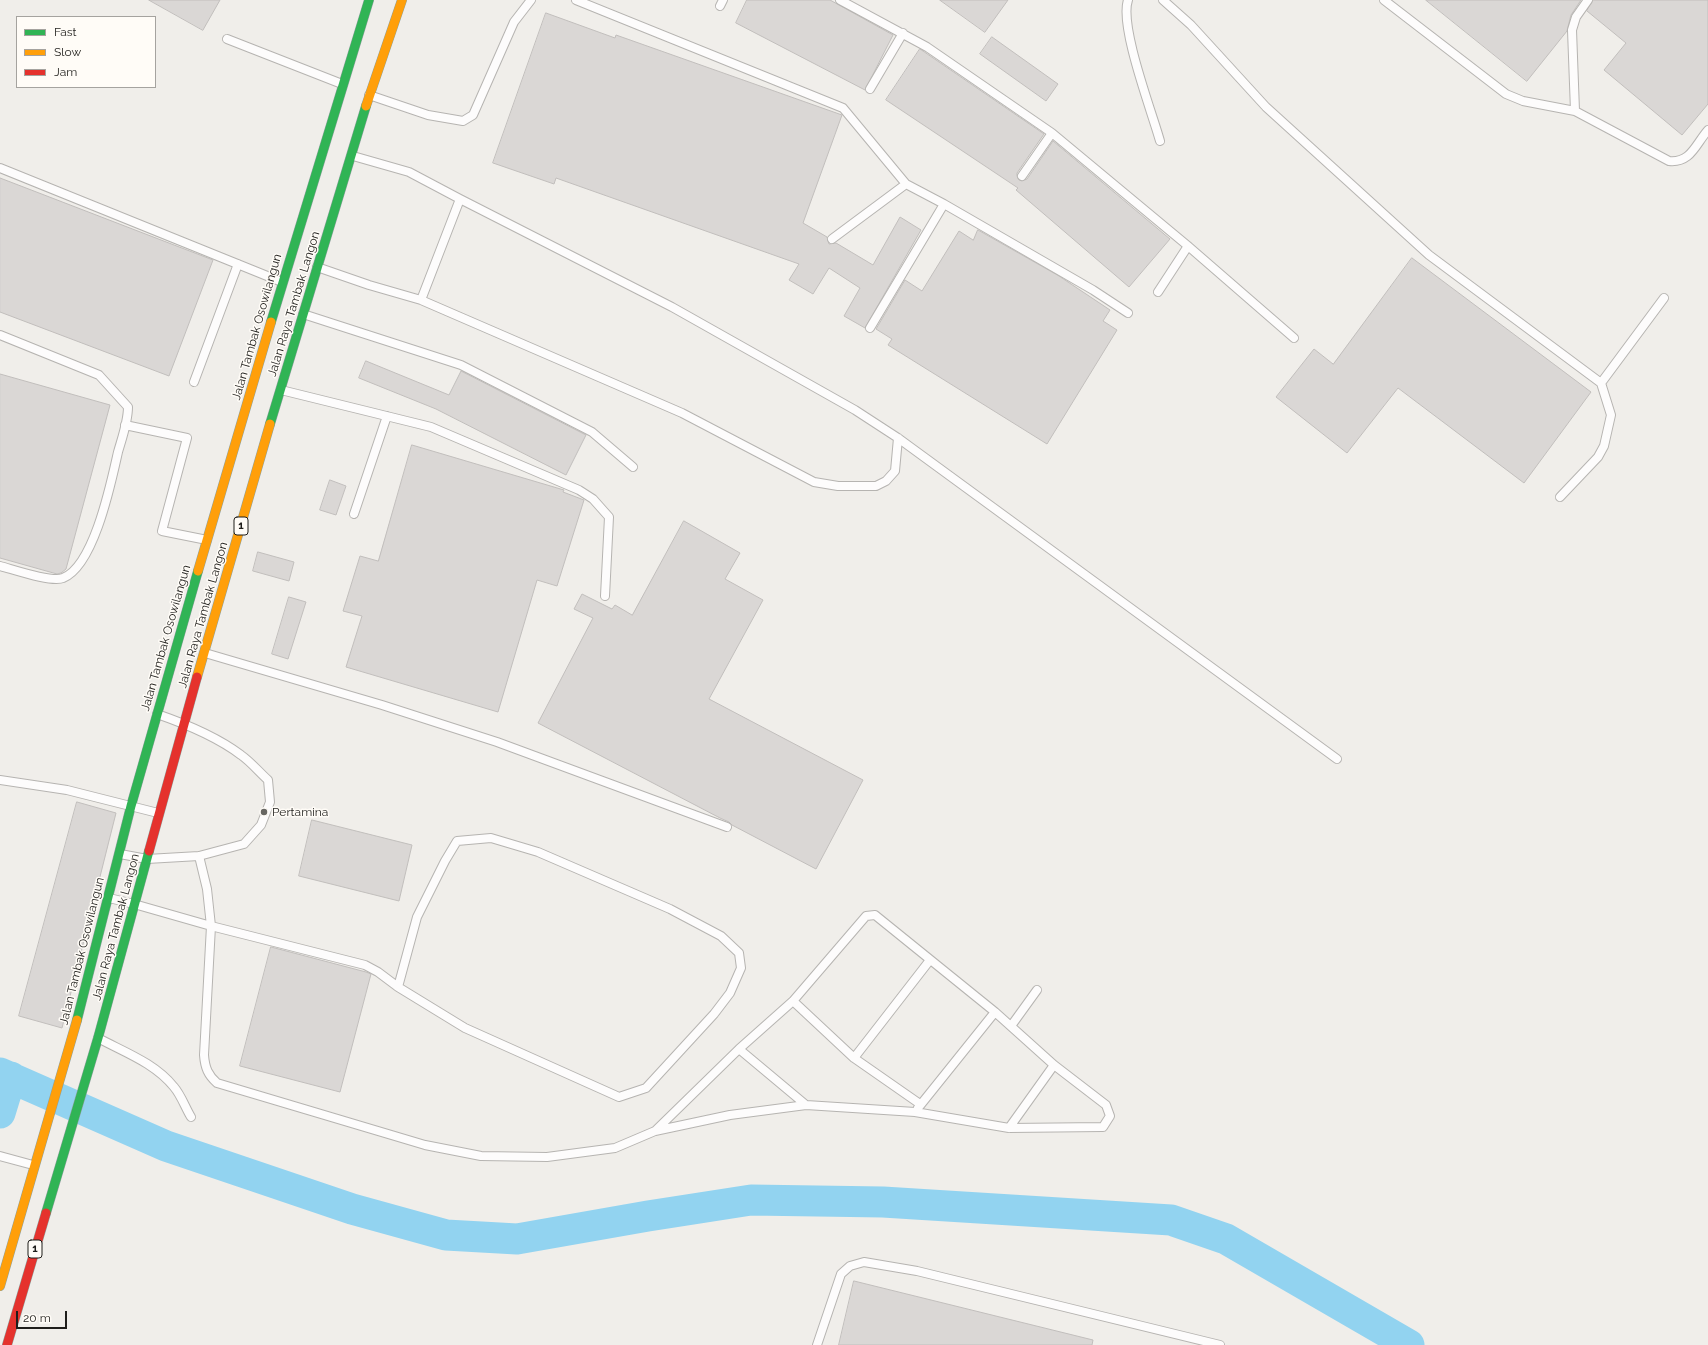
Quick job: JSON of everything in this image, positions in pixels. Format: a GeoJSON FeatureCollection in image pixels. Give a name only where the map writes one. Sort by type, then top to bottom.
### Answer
{"type":"FeatureCollection","features":[{"type":"Feature","properties":{"kind":"highway","name":"Jalan Tambak Osowilangun"},"geometry":{"type":"LineString","coordinates":[[0,1286],[69,1050],[131,806],[157,714],[282,282],[369,0]]}},
{"type":"Feature","properties":{"kind":"highway","name":"Jalan Raya Tambak Langon"},"geometry":{"type":"LineString","coordinates":[[7,1345],[93,1056],[184,723],[302,314],[352,156],[369,95],[402,0]]}},
{"type":"Feature","properties":{"kind":"lane"},"geometry":{"type":"LineString","coordinates":[[369,95],[428,115],[463,121],[473,115],[514,22],[531,0]]}},
{"type":"Feature","properties":{"kind":"lane"},"geometry":{"type":"LineString","coordinates":[[576,0],[843,108],[906,184],[944,204],[1093,290],[1128,313]]}},
{"type":"Feature","properties":{"kind":"lane"},"geometry":{"type":"LineString","coordinates":[[840,0],[927,47],[1052,133],[1188,246],[1294,338]]}},
{"type":"Feature","properties":{"kind":"lane"},"geometry":{"type":"LineString","coordinates":[[1128,0],[1126,6],[1128,32],[1160,141]]}},
{"type":"Feature","properties":{"kind":"lane"},"geometry":{"type":"LineString","coordinates":[[1163,0],[1191,25],[1266,107],[1429,255],[1601,383],[1611,415],[1604,446],[1598,457],[1560,497]]}},
{"type":"Feature","properties":{"kind":"lane"},"geometry":{"type":"LineString","coordinates":[[1384,0],[1506,94],[1523,101],[1575,111],[1669,162],[1678,162],[1686,158],[1707,134]]}},
{"type":"Feature","properties":{"kind":"lane"},"geometry":{"type":"LineString","coordinates":[[1575,111],[1572,30],[1576,17],[1588,0]]}},
{"type":"Feature","properties":{"kind":"lane"},"geometry":{"type":"LineString","coordinates":[[870,89],[903,33]]}},
{"type":"Feature","properties":{"kind":"lane"},"geometry":{"type":"LineString","coordinates":[[228,39],[343,84]]}},
{"type":"Feature","properties":{"kind":"lane"},"geometry":{"type":"LineString","coordinates":[[1022,176],[1052,133]]}},
{"type":"Feature","properties":{"kind":"lane"},"geometry":{"type":"LineString","coordinates":[[352,156],[409,172],[460,200],[678,311],[855,410],[898,438],[1338,759]]}},
{"type":"Feature","properties":{"kind":"lane"},"geometry":{"type":"LineString","coordinates":[[0,168],[282,282]]}},
{"type":"Feature","properties":{"kind":"lane"},"geometry":{"type":"LineString","coordinates":[[832,239],[906,184]]}},
{"type":"Feature","properties":{"kind":"lane"},"geometry":{"type":"LineString","coordinates":[[421,300],[460,200]]}},
{"type":"Feature","properties":{"kind":"lane"},"geometry":{"type":"LineString","coordinates":[[870,328],[944,204]]}},
{"type":"Feature","properties":{"kind":"lane"},"geometry":{"type":"LineString","coordinates":[[1158,292],[1188,246]]}},
{"type":"Feature","properties":{"kind":"lane"},"geometry":{"type":"LineString","coordinates":[[194,382],[238,264]]}},
{"type":"Feature","properties":{"kind":"lane"},"geometry":{"type":"LineString","coordinates":[[317,267],[369,285],[421,300],[682,413],[814,482],[838,486],[876,486],[886,481],[895,471],[898,438]]}},
{"type":"Feature","properties":{"kind":"lane"},"geometry":{"type":"LineString","coordinates":[[1601,383],[1664,298]]}},
{"type":"Feature","properties":{"kind":"lane"},"geometry":{"type":"LineString","coordinates":[[302,314],[461,365],[592,432],[633,467]]}},
{"type":"Feature","properties":{"kind":"lane"},"geometry":{"type":"LineString","coordinates":[[0,335],[99,375],[128,407],[104,512],[88,550],[73,572],[62,579],[45,578],[0,566]]}},
{"type":"Feature","properties":{"kind":"lane"},"geometry":{"type":"LineString","coordinates":[[280,390],[431,427],[578,490],[593,499],[609,517],[606,596]]}},
{"type":"Feature","properties":{"kind":"lane"},"geometry":{"type":"LineString","coordinates":[[354,514],[387,416]]}},
{"type":"Feature","properties":{"kind":"lane"},"geometry":{"type":"LineString","coordinates":[[125,425],[187,438],[162,531],[207,540]]}},
{"type":"Feature","properties":{"kind":"lane"},"geometry":{"type":"LineString","coordinates":[[205,653],[382,705],[497,742],[727,827]]}},
{"type":"Feature","properties":{"kind":"lane"},"geometry":{"type":"LineString","coordinates":[[120,854],[147,859],[199,856],[244,844],[261,825],[270,802],[268,780],[241,755],[215,738],[184,723],[157,714]]}},
{"type":"Feature","properties":{"kind":"lane"},"geometry":{"type":"LineString","coordinates":[[0,780],[68,790],[160,813]]}},
{"type":"Feature","properties":{"kind":"lane"},"geometry":{"type":"LineString","coordinates":[[108,898],[211,926],[365,964],[398,987],[465,1028],[619,1097],[646,1088],[714,1014],[730,993],[741,968],[740,953],[721,936],[670,909],[538,852],[491,838],[457,841],[417,917],[398,987]]}},
{"type":"Feature","properties":{"kind":"lane"},"geometry":{"type":"LineString","coordinates":[[199,856],[207,889],[211,926],[204,1056],[206,1070],[211,1078],[217,1083],[424,1145],[480,1156],[547,1157],[615,1148],[655,1131],[730,1115],[806,1105],[915,1112],[1010,1128],[1103,1127],[1110,1116],[1106,1105],[1054,1065],[995,1012],[875,915],[871,915],[866,916],[793,1001],[739,1049],[655,1131]]}},
{"type":"Feature","properties":{"kind":"lane"},"geometry":{"type":"LineString","coordinates":[[854,1058],[930,960]]}},
{"type":"Feature","properties":{"kind":"lane"},"geometry":{"type":"LineString","coordinates":[[1011,1026],[1038,990]]}},
{"type":"Feature","properties":{"kind":"lane"},"geometry":{"type":"LineString","coordinates":[[793,1001],[854,1058],[920,1104]]}},
{"type":"Feature","properties":{"kind":"lane"},"geometry":{"type":"LineString","coordinates":[[915,1112],[995,1012]]}},
{"type":"Feature","properties":{"kind":"lane"},"geometry":{"type":"LineString","coordinates":[[98,1038],[148,1064],[168,1080],[176,1088],[191,1116]]}},
{"type":"Feature","properties":{"kind":"lane"},"geometry":{"type":"LineString","coordinates":[[739,1049],[806,1105]]}},
{"type":"Feature","properties":{"kind":"lane"},"geometry":{"type":"LineString","coordinates":[[1010,1128],[1054,1065]]}},
{"type":"Feature","properties":{"kind":"lane"},"geometry":{"type":"LineString","coordinates":[[0,1156],[18,1160],[34,1166]]}},
{"type":"Feature","properties":{"kind":"lane"},"geometry":{"type":"LineString","coordinates":[[817,1345],[841,1274],[850,1266],[864,1262],[917,1271],[1220,1345]]}},
{"type":"Feature","properties":{"kind":"building"},"geometry":{"type":"Polygon","coordinates":[[[149,0],[220,0],[203,30],[149,0]]]}},
{"type":"Feature","properties":{"kind":"building"},"geometry":{"type":"Polygon","coordinates":[[[747,0],[830,0],[893,35],[865,90],[736,23],[747,0]]]}},
{"type":"Feature","properties":{"kind":"building"},"geometry":{"type":"Polygon","coordinates":[[[940,0],[1008,0],[985,32],[940,0]]]}},
{"type":"Feature","properties":{"kind":"building"},"geometry":{"type":"Polygon","coordinates":[[[1426,0],[1581,0],[1571,15],[1567,31],[1527,81],[1426,0]]]}},
{"type":"Feature","properties":{"kind":"building"},"geometry":{"type":"Polygon","coordinates":[[[1593,0],[1708,0],[1708,104],[1682,135],[1604,70],[1626,43],[1587,11],[1593,0]]]}},
{"type":"Feature","properties":{"kind":"building"},"geometry":{"type":"Polygon","coordinates":[[[546,13],[615,38],[616,35],[842,115],[803,223],[827,237],[829,244],[836,243],[873,265],[900,217],[921,230],[865,328],[844,316],[860,288],[829,268],[813,294],[789,280],[799,264],[556,178],[554,184],[493,163],[546,13]]]}},
{"type":"Feature","properties":{"kind":"building"},"geometry":{"type":"Polygon","coordinates":[[[992,37],[1058,84],[1046,101],[980,54],[992,37]]]}},
{"type":"Feature","properties":{"kind":"building"},"geometry":{"type":"Polygon","coordinates":[[[920,49],[1044,134],[1017,173],[1019,180],[1022,181],[1027,179],[1053,141],[1170,239],[1129,287],[1016,190],[1018,188],[886,100],[920,49]]]}},
{"type":"Feature","properties":{"kind":"building"},"geometry":{"type":"Polygon","coordinates":[[[0,178],[213,260],[169,376],[0,312],[0,178]]]}},
{"type":"Feature","properties":{"kind":"building"},"geometry":{"type":"Polygon","coordinates":[[[978,230],[1059,276],[1110,310],[1103,321],[1117,330],[1047,444],[888,345],[892,339],[876,329],[905,280],[922,291],[959,231],[973,240],[978,230]]]}},
{"type":"Feature","properties":{"kind":"building"},"geometry":{"type":"Polygon","coordinates":[[[1412,258],[1591,392],[1524,483],[1398,388],[1347,453],[1276,397],[1314,349],[1333,364],[1412,258]]]}},
{"type":"Feature","properties":{"kind":"building"},"geometry":{"type":"Polygon","coordinates":[[[366,361],[449,395],[461,371],[586,435],[566,475],[436,409],[359,378],[366,361]]]}},
{"type":"Feature","properties":{"kind":"building"},"geometry":{"type":"Polygon","coordinates":[[[0,374],[110,405],[66,569],[61,573],[57,574],[0,558],[0,374]]]}},
{"type":"Feature","properties":{"kind":"building"},"geometry":{"type":"Polygon","coordinates":[[[412,445],[564,490],[563,492],[584,500],[557,586],[537,580],[498,712],[346,667],[362,616],[343,611],[360,556],[378,561],[412,445]]]}},
{"type":"Feature","properties":{"kind":"building"},"geometry":{"type":"Polygon","coordinates":[[[330,480],[346,486],[336,515],[320,510],[330,480]]]}},
{"type":"Feature","properties":{"kind":"building"},"geometry":{"type":"Polygon","coordinates":[[[684,521],[740,553],[725,579],[763,600],[709,699],[863,780],[816,869],[538,723],[593,618],[574,609],[582,594],[612,609],[615,605],[632,615],[684,521]]]}},
{"type":"Feature","properties":{"kind":"building"},"geometry":{"type":"Polygon","coordinates":[[[258,552],[294,562],[289,581],[253,571],[258,552]]]}},
{"type":"Feature","properties":{"kind":"building"},"geometry":{"type":"Polygon","coordinates":[[[289,597],[306,602],[288,659],[272,654],[289,597]]]}},
{"type":"Feature","properties":{"kind":"building"},"geometry":{"type":"Polygon","coordinates":[[[77,802],[116,813],[62,1028],[19,1016],[77,802]]]}},
{"type":"Feature","properties":{"kind":"building"},"geometry":{"type":"Polygon","coordinates":[[[312,820],[412,845],[399,901],[299,876],[312,820]]]}},
{"type":"Feature","properties":{"kind":"building"},"geometry":{"type":"Polygon","coordinates":[[[271,947],[371,974],[340,1092],[240,1066],[271,947]]]}},
{"type":"Feature","properties":{"kind":"building"},"geometry":{"type":"Polygon","coordinates":[[[854,1281],[1093,1340],[1092,1345],[839,1345],[854,1281]]]}},
{"type":"Feature","properties":{"kind":"waterway"},"geometry":{"type":"LineString","coordinates":[[0,1073],[166,1146],[352,1209],[446,1235],[517,1239],[751,1200],[883,1202],[1171,1220],[1226,1239],[1409,1345]]}},
{"type":"Feature","properties":{"kind":"waterway"},"geometry":{"type":"LineString","coordinates":[[0,1113],[11,1077]]}},
{"type":"Feature","properties":{"kind":"traffic: fast"},"geometry":{"type":"LineString","coordinates":[[271,322],[369,0]]}},
{"type":"Feature","properties":{"kind":"traffic: fast"},"geometry":{"type":"LineString","coordinates":[[270,424],[366,106]]}},
{"type":"Feature","properties":{"kind":"traffic: fast"},"geometry":{"type":"LineString","coordinates":[[77,1020],[131,806],[198,571]]}},
{"type":"Feature","properties":{"kind":"traffic: fast"},"geometry":{"type":"LineString","coordinates":[[46,1213],[98,1038],[149,851]]}},
{"type":"Feature","properties":{"kind":"traffic: slow"},"geometry":{"type":"LineString","coordinates":[[366,106],[402,0]]}},
{"type":"Feature","properties":{"kind":"traffic: slow"},"geometry":{"type":"LineString","coordinates":[[198,571],[271,322]]}},
{"type":"Feature","properties":{"kind":"traffic: slow"},"geometry":{"type":"LineString","coordinates":[[197,677],[270,424]]}},
{"type":"Feature","properties":{"kind":"traffic: slow"},"geometry":{"type":"LineString","coordinates":[[0,1286],[77,1020]]}},
{"type":"Feature","properties":{"kind":"traffic: jam"},"geometry":{"type":"LineString","coordinates":[[149,851],[197,677]]}},
{"type":"Feature","properties":{"kind":"traffic: jam"},"geometry":{"type":"LineString","coordinates":[[7,1345],[46,1213]]}},
{"type":"Feature","properties":{"kind":"place","name":"Pertamina"},"geometry":{"type":"Point","coordinates":[264,812]}}]}
